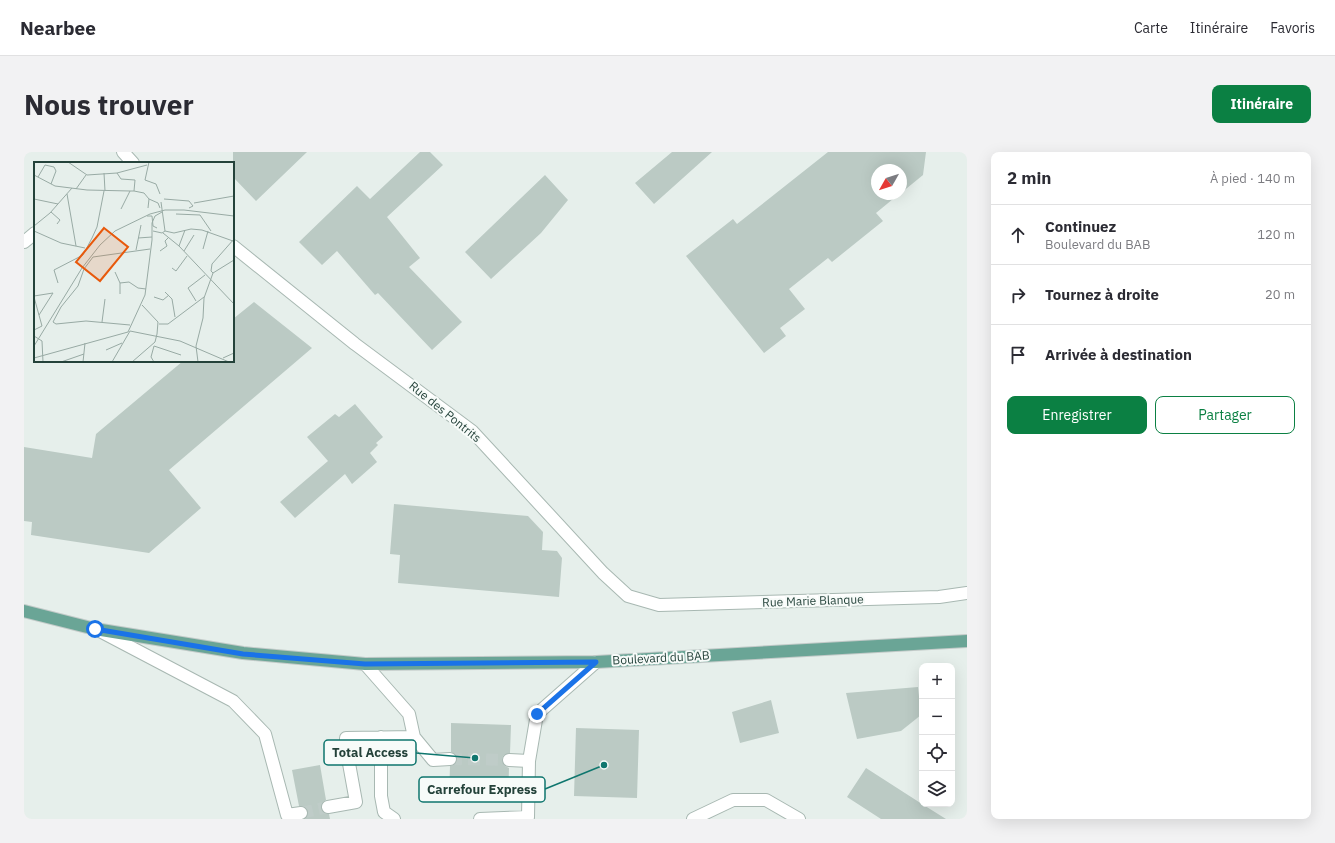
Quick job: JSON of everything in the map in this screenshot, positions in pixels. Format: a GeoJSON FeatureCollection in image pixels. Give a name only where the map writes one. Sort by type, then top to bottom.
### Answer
{"type":"FeatureCollection","features":[{"type":"Feature","properties":{"kind":"main road","name":"Boulevard du BAB"},"geometry":{"type":"LineString","coordinates":[[24,611],[95,629],[243,654],[365,664],[596,662],[967,641]]}},
{"type":"Feature","properties":{"kind":"street"},"geometry":{"type":"LineString","coordinates":[[24,242],[34,234]]}},
{"type":"Feature","properties":{"kind":"street","name":"Rue des Pontrits"},"geometry":{"type":"LineString","coordinates":[[234,247],[355,344],[472,432],[603,573],[628,596],[659,605]]}},
{"type":"Feature","properties":{"kind":"street","name":"Rue Marie Blanque"},"geometry":{"type":"LineString","coordinates":[[659,605],[939,597],[967,593]]}},
{"type":"Feature","properties":{"kind":"street"},"geometry":{"type":"LineString","coordinates":[[95,629],[233,701],[265,734],[287,815],[301,813]]}},
{"type":"Feature","properties":{"kind":"street"},"geometry":{"type":"LineString","coordinates":[[480,819],[528,817],[529,761],[537,714],[596,662]]}},
{"type":"Feature","properties":{"kind":"street"},"geometry":{"type":"LineString","coordinates":[[365,664],[409,714],[414,737],[433,760],[450,759]]}},
{"type":"Feature","properties":{"kind":"street"},"geometry":{"type":"LineString","coordinates":[[381,737],[381,796],[384,812],[394,819]]}},
{"type":"Feature","properties":{"kind":"street"},"geometry":{"type":"LineString","coordinates":[[328,807],[356,802],[346,747],[346,738],[414,737]]}},
{"type":"Feature","properties":{"kind":"street"},"geometry":{"type":"LineString","coordinates":[[509,760],[529,761]]}},
{"type":"Feature","properties":{"kind":"street"},"geometry":{"type":"LineString","coordinates":[[693,819],[733,800],[766,800],[799,819]]}},
{"type":"Feature","properties":{"kind":"building"},"geometry":{"type":"Polygon","coordinates":[[[233,152],[307,152],[256,201],[234,178],[233,152]]]}},
{"type":"Feature","properties":{"kind":"building"},"geometry":{"type":"Polygon","coordinates":[[[420,152],[430,152],[443,165],[387,217],[420,258],[409,267],[462,322],[432,350],[378,293],[375,295],[337,251],[322,265],[299,242],[357,186],[370,199],[420,152]]]}},
{"type":"Feature","properties":{"kind":"building"},"geometry":{"type":"Polygon","coordinates":[[[672,152],[712,152],[654,204],[635,183],[672,152]]]}},
{"type":"Feature","properties":{"kind":"building"},"geometry":{"type":"Polygon","coordinates":[[[828,152],[926,152],[923,175],[907,188],[907,164],[871,164],[871,200],[892,200],[876,213],[883,221],[832,262],[828,258],[789,289],[805,309],[780,328],[786,336],[764,353],[686,256],[733,219],[737,224],[828,152]]]}},
{"type":"Feature","properties":{"kind":"building"},"geometry":{"type":"Polygon","coordinates":[[[545,175],[568,200],[541,233],[491,279],[465,252],[545,175]]]}},
{"type":"Feature","properties":{"kind":"building"},"geometry":{"type":"Polygon","coordinates":[[[254,302],[312,348],[169,470],[201,508],[149,553],[31,535],[32,522],[24,521],[24,447],[92,458],[96,434],[182,362],[234,362],[234,318],[254,302]]]}},
{"type":"Feature","properties":{"kind":"building"},"geometry":{"type":"Polygon","coordinates":[[[355,404],[383,437],[376,443],[378,445],[370,453],[377,462],[352,484],[345,474],[295,518],[280,502],[328,461],[307,437],[335,414],[339,417],[355,404]]]}},
{"type":"Feature","properties":{"kind":"building"},"geometry":{"type":"Polygon","coordinates":[[[394,504],[528,516],[543,532],[542,550],[557,551],[562,558],[559,597],[398,583],[400,555],[390,554],[394,504]]]}},
{"type":"Feature","properties":{"kind":"building"},"geometry":{"type":"Polygon","coordinates":[[[918,687],[919,717],[901,731],[857,739],[846,693],[918,687]]]}},
{"type":"Feature","properties":{"kind":"building"},"geometry":{"type":"Polygon","coordinates":[[[771,700],[779,733],[740,743],[732,712],[771,700]]]}},
{"type":"Feature","properties":{"kind":"building"},"geometry":{"type":"Polygon","coordinates":[[[451,723],[511,725],[510,753],[503,756],[502,760],[505,766],[509,768],[508,799],[449,797],[450,766],[454,765],[457,759],[456,755],[451,752],[451,723]]]}},
{"type":"Feature","properties":{"kind":"building"},"geometry":{"type":"Polygon","coordinates":[[[576,728],[639,730],[637,798],[574,796],[576,728]]]}},
{"type":"Feature","properties":{"kind":"building"},"geometry":{"type":"Polygon","coordinates":[[[320,765],[326,800],[321,804],[321,809],[325,814],[329,814],[330,819],[305,819],[308,812],[304,806],[299,806],[292,770],[320,765]]]}},
{"type":"Feature","properties":{"kind":"building"},"geometry":{"type":"Polygon","coordinates":[[[866,768],[919,802],[919,807],[927,807],[946,819],[881,819],[847,797],[866,768]]]}},
{"type":"Feature","properties":{"kind":"tunnel"},"geometry":{"type":"LineString","coordinates":[[450,759],[509,760]]}},
{"type":"Feature","properties":{"kind":"tunnel"},"geometry":{"type":"LineString","coordinates":[[301,813],[328,807]]}},
{"type":"Feature","properties":{"kind":"place","name":"Total Access"},"geometry":{"type":"Point","coordinates":[475,758]}},
{"type":"Feature","properties":{"kind":"place","name":"Carrefour Express"},"geometry":{"type":"Point","coordinates":[604,765]}},
{"type":"Feature","properties":{"kind":"route"},"geometry":{"type":"LineString","coordinates":[[95,629],[243,654],[365,664],[596,662],[537,714]]}}]}
